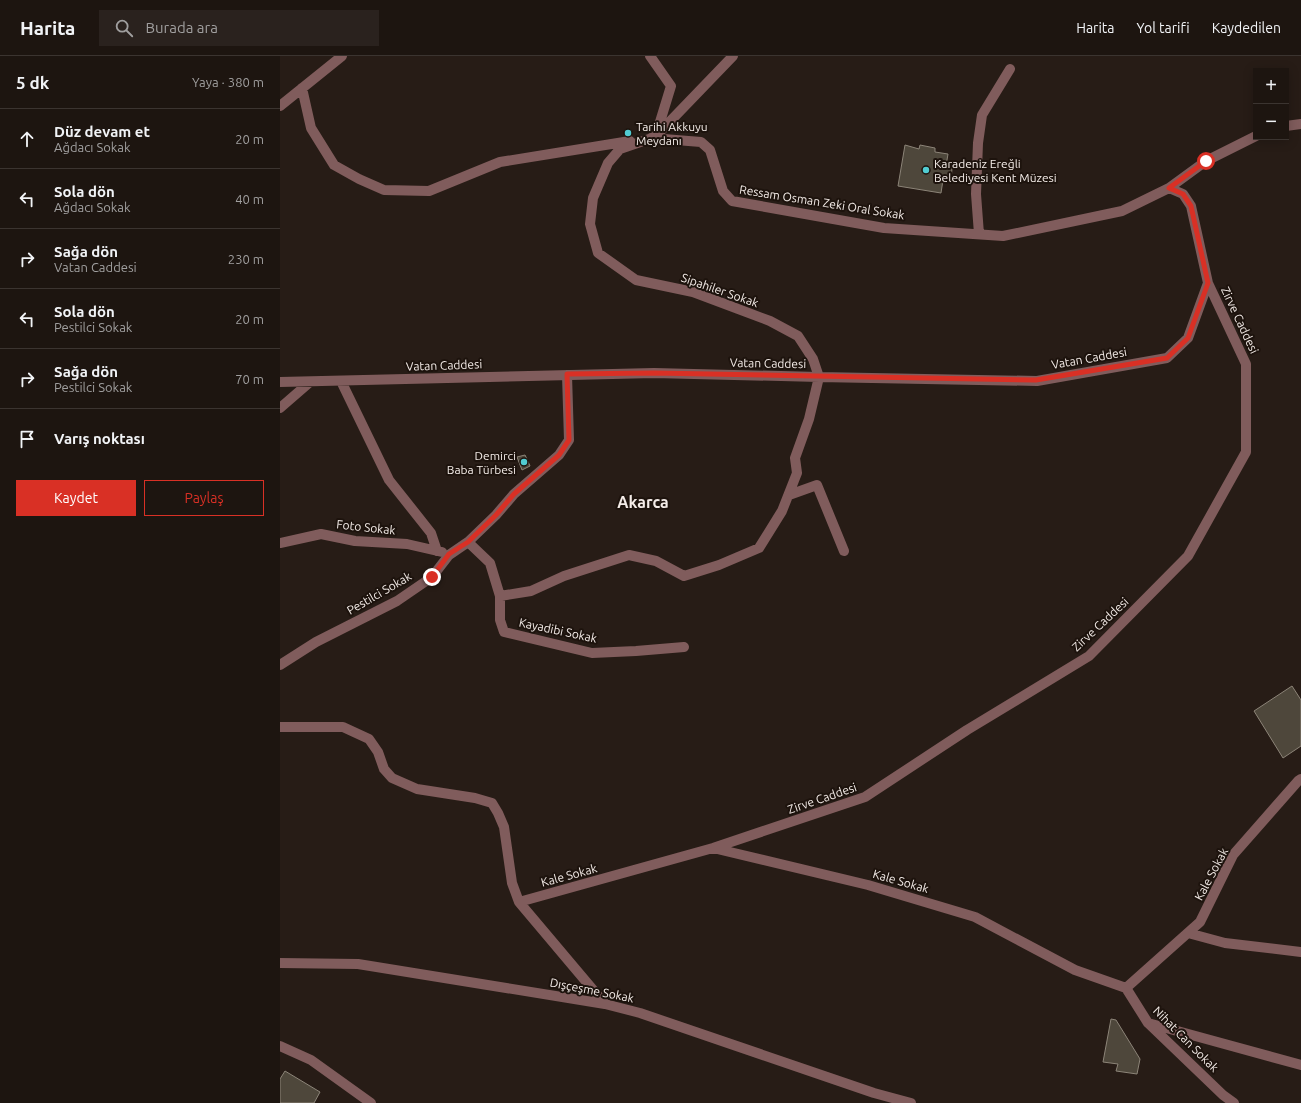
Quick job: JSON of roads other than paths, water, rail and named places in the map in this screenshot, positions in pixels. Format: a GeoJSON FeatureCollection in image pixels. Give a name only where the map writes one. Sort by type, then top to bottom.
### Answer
{"type":"FeatureCollection","features":[{"type":"Feature","properties":{"kind":"street"},"geometry":{"type":"LineString","coordinates":[[280,106],[342,56]]}},
{"type":"Feature","properties":{"kind":"street"},"geometry":{"type":"LineString","coordinates":[[650,56],[671,86],[655,137]]}},
{"type":"Feature","properties":{"kind":"street"},"geometry":{"type":"LineString","coordinates":[[655,137],[733,56]]}},
{"type":"Feature","properties":{"kind":"street"},"geometry":{"type":"LineString","coordinates":[[979,234],[976,194],[978,143],[982,115],[1010,69]]}},
{"type":"Feature","properties":{"kind":"street","name":"Ressam Osman Zeki Oral Sokak"},"geometry":{"type":"LineString","coordinates":[[302,88],[311,128],[334,165],[359,179],[384,190],[429,191],[500,162],[655,137],[701,142],[710,150],[723,191],[732,201],[884,228],[1003,236],[1122,211],[1169,188],[1206,161],[1253,138]]}},
{"type":"Feature","properties":{"kind":"street"},"geometry":{"type":"LineString","coordinates":[[1289,126],[1301,124]]}},
{"type":"Feature","properties":{"kind":"street","name":"Sipahiler Sokak"},"geometry":{"type":"LineString","coordinates":[[655,137],[620,149],[608,163],[593,198],[590,224],[598,253],[636,280],[693,292],[770,321],[798,336],[812,359],[819,377]]}},
{"type":"Feature","properties":{"kind":"street","name":"Zirve Caddesi"},"geometry":{"type":"LineString","coordinates":[[713,848],[865,797],[967,730],[1089,656],[1188,556],[1246,452],[1246,364],[1208,283],[1191,206],[1183,194],[1169,188]]}},
{"type":"Feature","properties":{"kind":"street","name":"Vatan Caddesi"},"geometry":{"type":"LineString","coordinates":[[280,382],[654,373],[1036,380],[1167,358],[1188,338],[1208,283]]}},
{"type":"Feature","properties":{"kind":"street","name":"Pestilci Sokak"},"geometry":{"type":"LineString","coordinates":[[280,665],[316,642],[397,601],[432,577],[449,554],[468,542],[496,515],[514,494],[559,455],[569,440],[567,374]]}},
{"type":"Feature","properties":{"kind":"street"},"geometry":{"type":"LineString","coordinates":[[500,596],[531,591],[564,576],[629,555],[656,561],[684,576],[759,548],[782,511],[797,473],[795,458],[809,419],[819,377]]}},
{"type":"Feature","properties":{"kind":"street"},"geometry":{"type":"LineString","coordinates":[[341,381],[389,480],[431,533],[437,551]]}},
{"type":"Feature","properties":{"kind":"street"},"geometry":{"type":"LineString","coordinates":[[280,408],[310,382]]}},
{"type":"Feature","properties":{"kind":"street"},"geometry":{"type":"LineString","coordinates":[[789,495],[816,484],[844,551]]}},
{"type":"Feature","properties":{"kind":"street","name":"Foto Sokak"},"geometry":{"type":"LineString","coordinates":[[280,543],[321,534],[355,541],[407,544],[449,554]]}},
{"type":"Feature","properties":{"kind":"street","name":"Kayadibi Sokak"},"geometry":{"type":"LineString","coordinates":[[468,542],[490,563],[500,596],[500,620],[504,632],[592,653],[684,647]]}},
{"type":"Feature","properties":{"kind":"street"},"geometry":{"type":"LineString","coordinates":[[280,727],[343,727],[369,739],[378,752],[384,769],[392,778],[417,789],[475,798],[492,803],[504,827],[512,883],[519,902],[605,1004]]}},
{"type":"Feature","properties":{"kind":"street","name":"Kale Sokak"},"geometry":{"type":"LineString","coordinates":[[519,902],[713,848],[868,885],[975,916],[1075,970],[1126,988],[1200,922],[1233,855],[1301,779]]}},
{"type":"Feature","properties":{"kind":"street"},"geometry":{"type":"LineString","coordinates":[[1188,933],[1225,943],[1301,952]]}},
{"type":"Feature","properties":{"kind":"street","name":"Dışçeşme Sokak"},"geometry":{"type":"LineString","coordinates":[[280,963],[358,964],[605,1004],[640,1013],[874,1093],[911,1103]]}},
{"type":"Feature","properties":{"kind":"street","name":"Nihat Can Sokak"},"geometry":{"type":"LineString","coordinates":[[1126,988],[1148,1023],[1234,1103]]}},
{"type":"Feature","properties":{"kind":"street"},"geometry":{"type":"LineString","coordinates":[[1148,1023],[1301,1065]]}},
{"type":"Feature","properties":{"kind":"street"},"geometry":{"type":"LineString","coordinates":[[280,1046],[311,1060],[371,1103]]}},
{"type":"Feature","properties":{"kind":"place","name":"Tarihi Akkuyu Meydanı"},"geometry":{"type":"Point","coordinates":[628,133]}},
{"type":"Feature","properties":{"kind":"place","name":"Karadeniz Ereğli Belediyesi Kent Müzesi"},"geometry":{"type":"Point","coordinates":[926,170]}},
{"type":"Feature","properties":{"kind":"place","name":"Demirci Baba Türbesi"},"geometry":{"type":"Point","coordinates":[524,462]}},
{"type":"Feature","properties":{"kind":"district","name":"Akarca"},"geometry":{"type":"Point","coordinates":[643,502]}}]}
